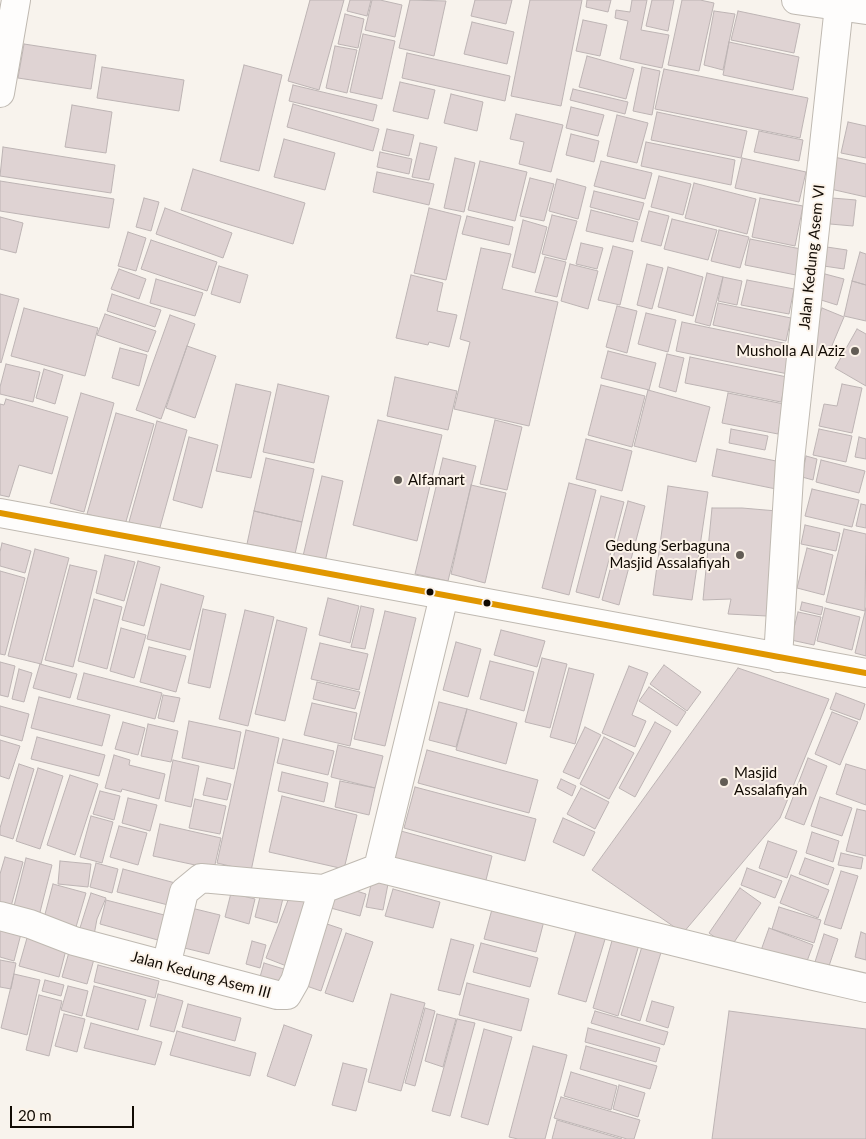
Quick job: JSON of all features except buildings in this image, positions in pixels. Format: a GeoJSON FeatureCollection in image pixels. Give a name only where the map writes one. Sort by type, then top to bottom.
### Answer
{"type":"FeatureCollection","features":[{"type":"Feature","properties":{"kind":"street"},"geometry":{"type":"LineString","coordinates":[[0,93],[16,0]]}},
{"type":"Feature","properties":{"kind":"street"},"geometry":{"type":"LineString","coordinates":[[796,0],[866,10]]}},
{"type":"Feature","properties":{"kind":"street","name":"Jalan Kedung Asem VI"},"geometry":{"type":"LineString","coordinates":[[778,658],[790,460],[839,6]]}},
{"type":"Feature","properties":{"kind":"street"},"geometry":{"type":"LineString","coordinates":[[0,514],[866,673]]}},
{"type":"Feature","properties":{"kind":"street"},"geometry":{"type":"LineString","coordinates":[[378,868],[444,596]]}},
{"type":"Feature","properties":{"kind":"street"},"geometry":{"type":"LineString","coordinates":[[166,966],[184,892],[201,878],[323,889],[378,868],[866,988]]}},
{"type":"Feature","properties":{"kind":"street","name":"Jalan Kedung Asem III"},"geometry":{"type":"LineString","coordinates":[[0,916],[30,924],[74,941],[277,995],[287,995],[295,981],[323,889]]}},
{"type":"Feature","properties":{"kind":"transit line"},"geometry":{"type":"LineString","coordinates":[[0,513],[866,673]]}},
{"type":"Feature","properties":{"kind":"place","name":"Musholla Al Aziz"},"geometry":{"type":"Point","coordinates":[855,351]}},
{"type":"Feature","properties":{"kind":"place","name":"Alfamart"},"geometry":{"type":"Point","coordinates":[398,480]}},
{"type":"Feature","properties":{"kind":"place","name":"Gedung Serbaguna Masjid Assalafiyah"},"geometry":{"type":"Point","coordinates":[740,555]}},
{"type":"Feature","properties":{"kind":"place","name":"Masjid Assalafiyah"},"geometry":{"type":"Point","coordinates":[724,782]}}]}
